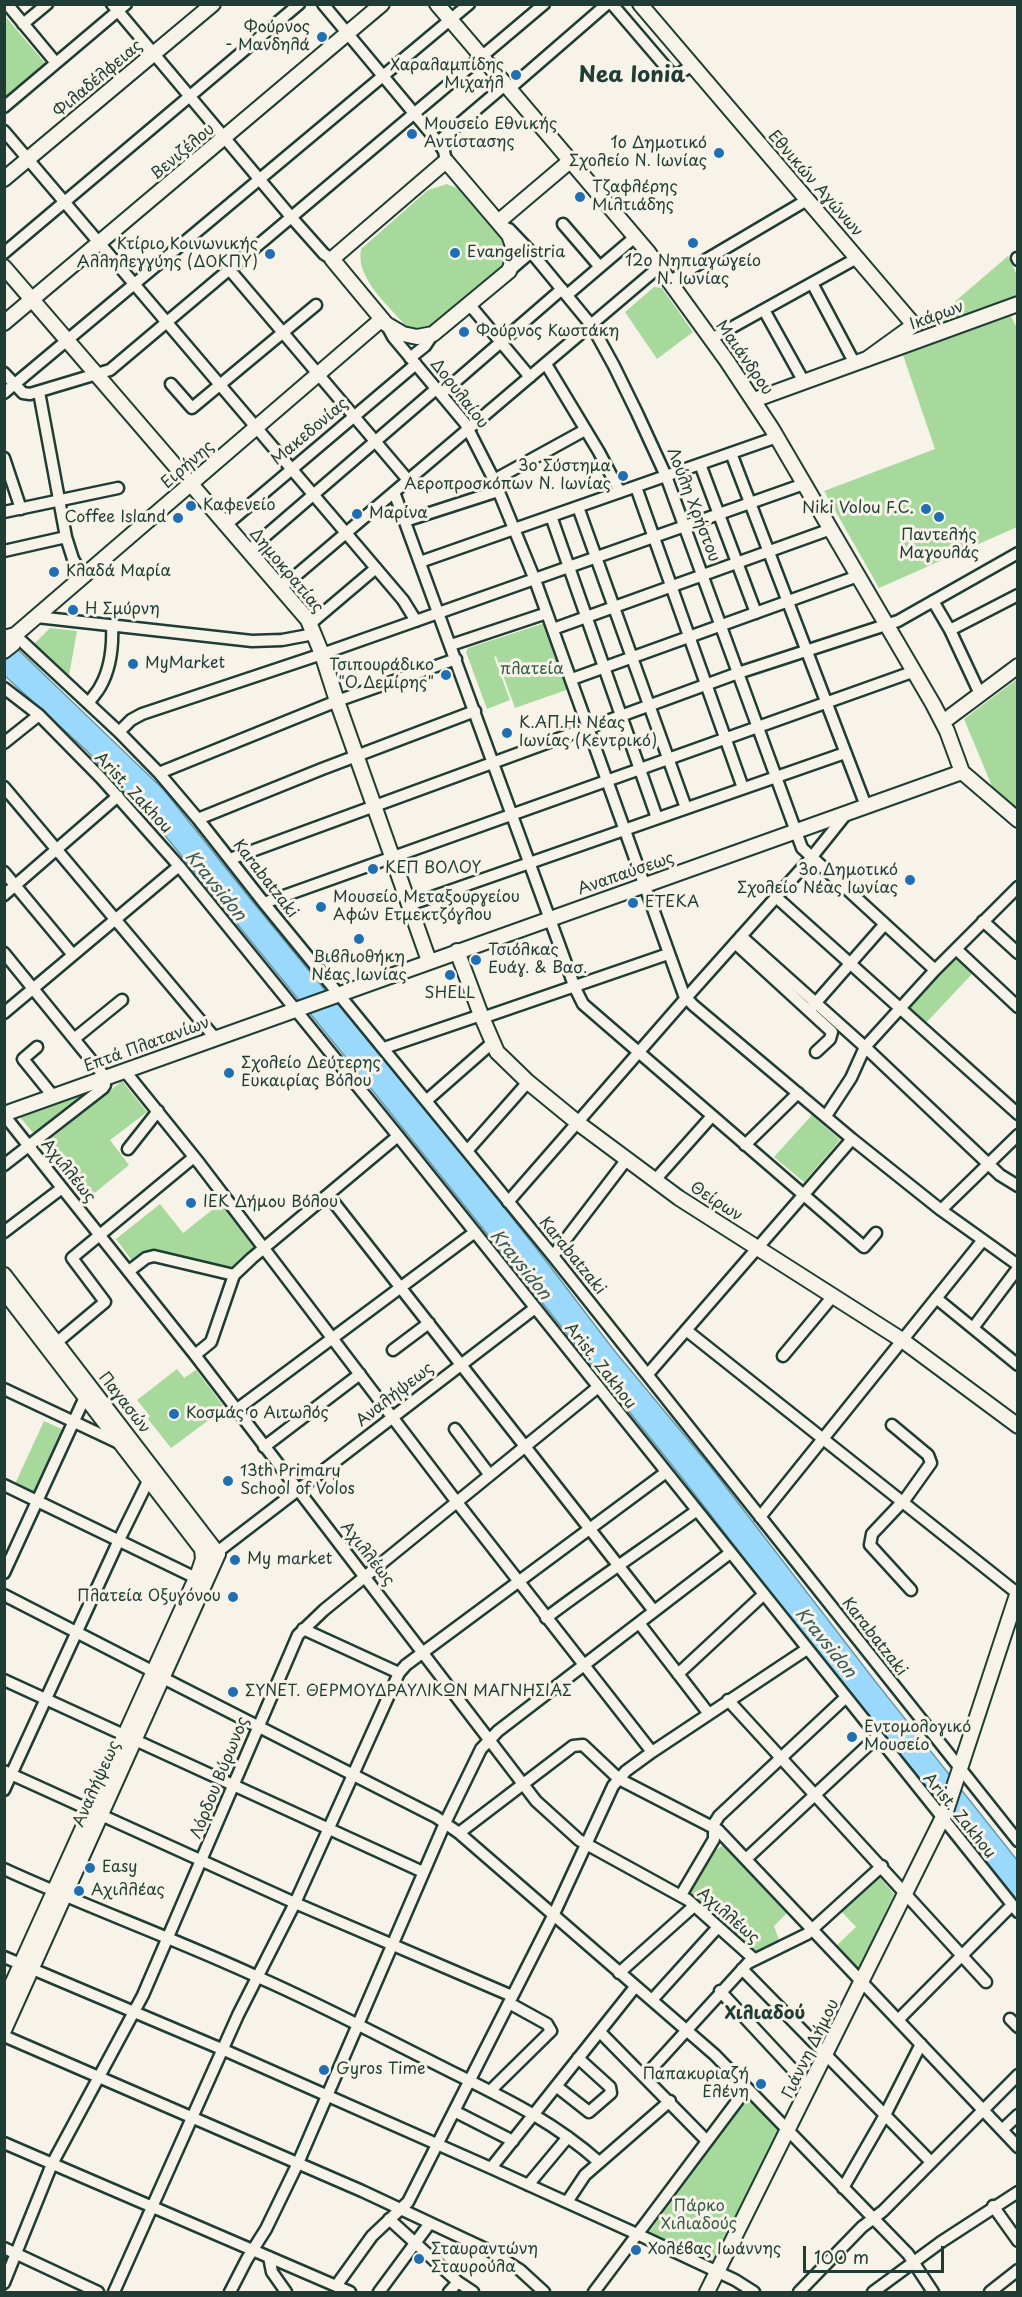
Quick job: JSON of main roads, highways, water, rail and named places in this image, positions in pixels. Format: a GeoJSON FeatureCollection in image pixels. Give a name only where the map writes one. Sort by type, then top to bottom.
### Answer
{"type":"FeatureCollection","features":[{"type":"Feature","properties":{"kind":"water","name":"Kravsidon"},"geometry":{"type":"Polygon","coordinates":[[[5,637],[164,790],[324,989],[350,1015],[446,1134],[613,1349],[709,1465],[875,1681],[1017,1860],[1017,1900],[365,1081],[158,827],[87,751],[5,676],[5,637]]]}},
{"type":"Feature","properties":{"kind":"place","name":"Φούρνος - Μανδηλά"},"geometry":{"type":"Point","coordinates":[322,37]}},
{"type":"Feature","properties":{"kind":"place","name":"Χαραλαμπίδης Μιχαήλ"},"geometry":{"type":"Point","coordinates":[516,75]}},
{"type":"Feature","properties":{"kind":"place","name":"Μουσείο Εθνικής Αντίστασης"},"geometry":{"type":"Point","coordinates":[412,134]}},
{"type":"Feature","properties":{"kind":"place","name":"1ο Δημοτικό Σχολείο Ν. Ιωνίας"},"geometry":{"type":"Point","coordinates":[719,153]}},
{"type":"Feature","properties":{"kind":"place","name":"Τζαφλέρης Μιλτιάδης"},"geometry":{"type":"Point","coordinates":[580,197]}},
{"type":"Feature","properties":{"kind":"place","name":"12ο Νηπιαγωγείο Ν. Ιωνίας"},"geometry":{"type":"Point","coordinates":[693,243]}},
{"type":"Feature","properties":{"kind":"place","name":"Evangelistria"},"geometry":{"type":"Point","coordinates":[455,253]}},
{"type":"Feature","properties":{"kind":"place","name":"Κτίριο Κοινωνικής Αλληλεγγύης (ΔΟΚΠΥ)"},"geometry":{"type":"Point","coordinates":[270,254]}},
{"type":"Feature","properties":{"kind":"place","name":"Φούρνος Κωστάκη"},"geometry":{"type":"Point","coordinates":[464,332]}},
{"type":"Feature","properties":{"kind":"place","name":"3ο Σύστημα Αεροπροσκόπων Ν. Ιωνίας"},"geometry":{"type":"Point","coordinates":[623,476]}},
{"type":"Feature","properties":{"kind":"place","name":"Καφενείο"},"geometry":{"type":"Point","coordinates":[191,506]}},
{"type":"Feature","properties":{"kind":"place","name":"Niki Volou F.C."},"geometry":{"type":"Point","coordinates":[926,509]}},
{"type":"Feature","properties":{"kind":"place","name":"Μαρίνα"},"geometry":{"type":"Point","coordinates":[357,514]}},
{"type":"Feature","properties":{"kind":"place","name":"Παντελής Μαγουλάς"},"geometry":{"type":"Point","coordinates":[939,517]}},
{"type":"Feature","properties":{"kind":"place","name":"Coffee Island"},"geometry":{"type":"Point","coordinates":[178,518]}},
{"type":"Feature","properties":{"kind":"place","name":"Κλαδά Μαρία"},"geometry":{"type":"Point","coordinates":[54,572]}},
{"type":"Feature","properties":{"kind":"place","name":"Η Σμύρνη"},"geometry":{"type":"Point","coordinates":[73,610]}},
{"type":"Feature","properties":{"kind":"place","name":"MyMarket"},"geometry":{"type":"Point","coordinates":[133,664]}},
{"type":"Feature","properties":{"kind":"place","name":"Τσιπουράδικο \"Ο Δεμίρης\""},"geometry":{"type":"Point","coordinates":[446,675]}},
{"type":"Feature","properties":{"kind":"place","name":"Κ.ΑΠ.Η. Νέας Ιωνίας (Κεντρικό)"},"geometry":{"type":"Point","coordinates":[507,733]}},
{"type":"Feature","properties":{"kind":"place","name":"ΚΕΠ ΒΟΛΟΥ"},"geometry":{"type":"Point","coordinates":[373,869]}},
{"type":"Feature","properties":{"kind":"place","name":"3ο Δημοτικό Σχολείο Νέας Ιωνίας"},"geometry":{"type":"Point","coordinates":[910,880]}},
{"type":"Feature","properties":{"kind":"place","name":"ΕΤΕΚΑ"},"geometry":{"type":"Point","coordinates":[633,903]}},
{"type":"Feature","properties":{"kind":"place","name":"Μουσείο Μεταξουργείου Αφών Ετμεκτζόγλου"},"geometry":{"type":"Point","coordinates":[321,907]}},
{"type":"Feature","properties":{"kind":"place","name":"Βιβλιοθήκη Νέας Ιωνίας"},"geometry":{"type":"Point","coordinates":[359,939]}},
{"type":"Feature","properties":{"kind":"place","name":"Τσιόλκας Ευάγ. & Βασ."},"geometry":{"type":"Point","coordinates":[476,960]}},
{"type":"Feature","properties":{"kind":"place","name":"SHELL"},"geometry":{"type":"Point","coordinates":[450,975]}},
{"type":"Feature","properties":{"kind":"place","name":"Σχολείο Δεύτερης Ευκαιρίας Βόλου"},"geometry":{"type":"Point","coordinates":[229,1073]}},
{"type":"Feature","properties":{"kind":"place","name":"ΙΕΚ Δήμου Βόλου"},"geometry":{"type":"Point","coordinates":[191,1203]}},
{"type":"Feature","properties":{"kind":"place","name":"Κοσμάς ο Αιτωλός"},"geometry":{"type":"Point","coordinates":[174,1414]}},
{"type":"Feature","properties":{"kind":"place","name":"13th Primary School of Volos"},"geometry":{"type":"Point","coordinates":[228,1481]}},
{"type":"Feature","properties":{"kind":"place","name":"My market"},"geometry":{"type":"Point","coordinates":[235,1560]}},
{"type":"Feature","properties":{"kind":"place","name":"Πλατεία Οξυγόνου"},"geometry":{"type":"Point","coordinates":[233,1597]}},
{"type":"Feature","properties":{"kind":"place","name":"ΣΥΝΕΤ. ΘΕΡΜΟΥΔΡΑΥΛΙΚΩΝ ΜΑΓΝΗΣΙΑΣ"},"geometry":{"type":"Point","coordinates":[233,1692]}},
{"type":"Feature","properties":{"kind":"place","name":"Εντομολογικό Mουσείο"},"geometry":{"type":"Point","coordinates":[852,1737]}},
{"type":"Feature","properties":{"kind":"place","name":"Easy"},"geometry":{"type":"Point","coordinates":[90,1868]}},
{"type":"Feature","properties":{"kind":"place","name":"Αχιλλέας"},"geometry":{"type":"Point","coordinates":[79,1891]}},
{"type":"Feature","properties":{"kind":"place","name":"Gyros Time"},"geometry":{"type":"Point","coordinates":[324,2070]}},
{"type":"Feature","properties":{"kind":"place","name":"Παπακυριαζή Ελένη"},"geometry":{"type":"Point","coordinates":[761,2084]}},
{"type":"Feature","properties":{"kind":"place","name":"Χολέβας Ιωάννης"},"geometry":{"type":"Point","coordinates":[636,2250]}},
{"type":"Feature","properties":{"kind":"place","name":"Σταυραντώνη Σταυρούλα"},"geometry":{"type":"Point","coordinates":[419,2259]}},
{"type":"Feature","properties":{"kind":"district","name":"Nea Ionia"},"geometry":{"type":"Point","coordinates":[632,76]}},
{"type":"Feature","properties":{"kind":"district","name":"Χιλιαδού"},"geometry":{"type":"Point","coordinates":[765,2014]}},
{"type":"Feature","properties":{"kind":"park label","name":"πλατεία"},"geometry":{"type":"Point","coordinates":[532,670]}},
{"type":"Feature","properties":{"kind":"park label","name":"Πάρκο Χιλιαδούς"},"geometry":{"type":"Point","coordinates":[699,2216]}}]}
